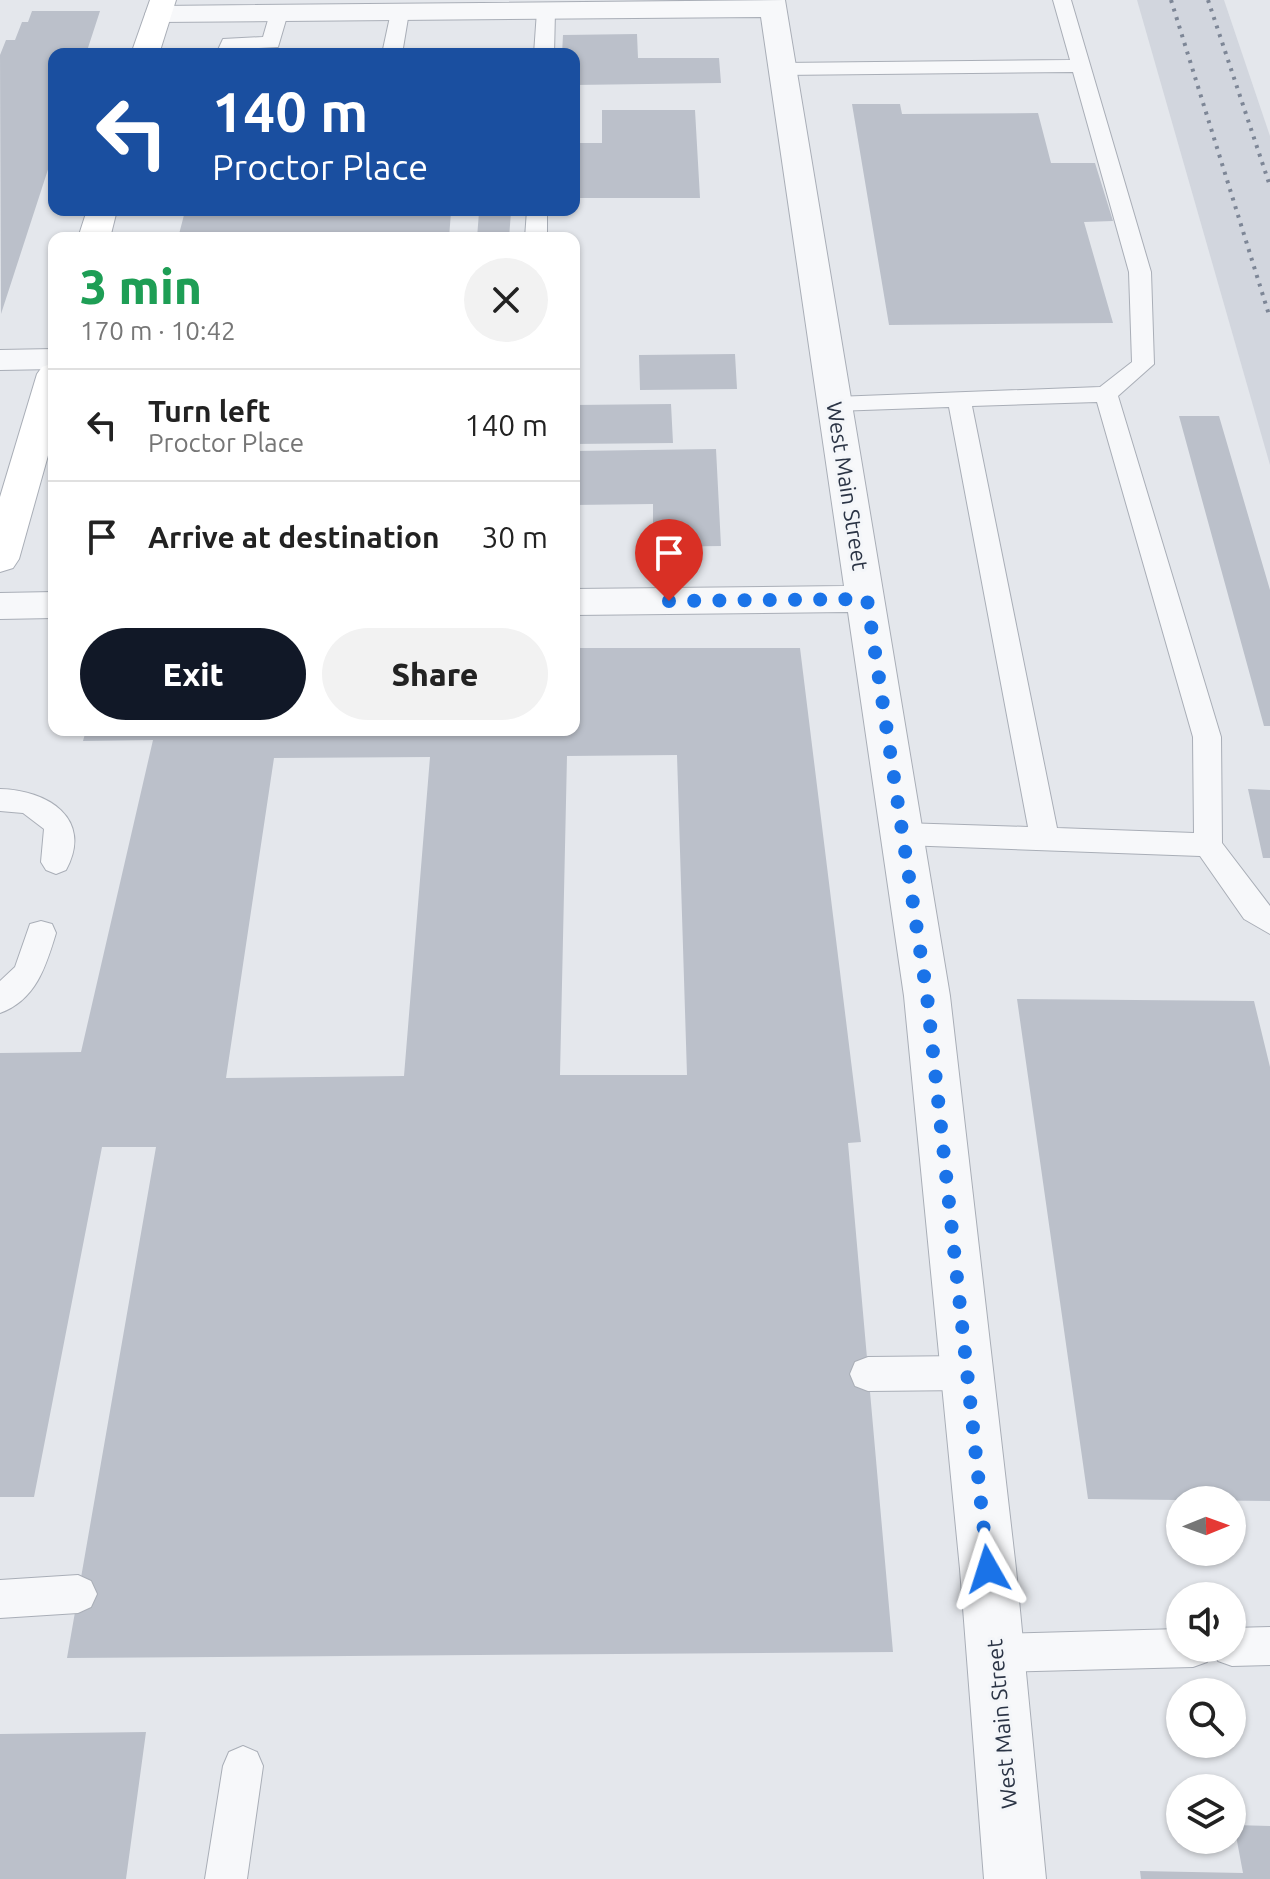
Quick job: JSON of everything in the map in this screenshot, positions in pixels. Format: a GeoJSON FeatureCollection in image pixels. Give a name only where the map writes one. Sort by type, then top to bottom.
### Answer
{"type":"FeatureCollection","features":[{"type":"Feature","properties":{"kind":"main road"},"geometry":{"type":"LineString","coordinates":[[147,48],[161,7]]}},
{"type":"Feature","properties":{"kind":"main road"},"geometry":{"type":"LineString","coordinates":[[0,559],[48,395]]}},
{"type":"Feature","properties":{"kind":"street"},"geometry":{"type":"LineString","coordinates":[[161,7],[279,13],[772,5]]}},
{"type":"Feature","properties":{"kind":"street","name":"West Main Street"},"geometry":{"type":"LineString","coordinates":[[772,5],[927,996],[995,1653],[1015,1879]]}},
{"type":"Feature","properties":{"kind":"street"},"geometry":{"type":"LineString","coordinates":[[0,360],[48,359]]}},
{"type":"Feature","properties":{"kind":"street"},"geometry":{"type":"LineString","coordinates":[[580,602],[867,599]]}},
{"type":"Feature","properties":{"kind":"street"},"geometry":{"type":"LineString","coordinates":[[0,606],[48,605]]}},
{"type":"Feature","properties":{"kind":"lane"},"geometry":{"type":"LineString","coordinates":[[835,404],[1106,394],[1143,364],[1140,272],[1062,0]]}},
{"type":"Feature","properties":{"kind":"lane"},"geometry":{"type":"LineString","coordinates":[[544,48],[546,11]]}},
{"type":"Feature","properties":{"kind":"lane"},"geometry":{"type":"LineString","coordinates":[[393,48],[400,12]]}},
{"type":"Feature","properties":{"kind":"lane"},"geometry":{"type":"LineString","coordinates":[[228,48],[230,43],[271,43],[279,13]]}},
{"type":"Feature","properties":{"kind":"lane"},"geometry":{"type":"LineString","coordinates":[[782,69],[1082,66]]}},
{"type":"Feature","properties":{"kind":"lane"},"geometry":{"type":"LineString","coordinates":[[1106,394],[1207,737],[1208,845],[1254,911],[1270,922]]}},
{"type":"Feature","properties":{"kind":"lane"},"geometry":{"type":"LineString","coordinates":[[959,399],[1045,839]]}},
{"type":"Feature","properties":{"kind":"lane"},"geometry":{"type":"LineString","coordinates":[[0,800],[24,800],[47,812],[59,826],[56,862]]}},
{"type":"Feature","properties":{"kind":"lane"},"geometry":{"type":"LineString","coordinates":[[903,834],[1208,845]]}},
{"type":"Feature","properties":{"kind":"lane"},"geometry":{"type":"LineString","coordinates":[[0,1000],[28,974],[41,933]]}},
{"type":"Feature","properties":{"kind":"lane"},"geometry":{"type":"LineString","coordinates":[[868,1374],[967,1373]]}},
{"type":"Feature","properties":{"kind":"lane"},"geometry":{"type":"LineString","coordinates":[[0,1599],[78,1594]]}},
{"type":"Feature","properties":{"kind":"lane"},"geometry":{"type":"LineString","coordinates":[[1246,1647],[1270,1646]]}},
{"type":"Feature","properties":{"kind":"lane"},"geometry":{"type":"LineString","coordinates":[[995,1653],[1166,1649]]}},
{"type":"Feature","properties":{"kind":"lane"},"geometry":{"type":"LineString","coordinates":[[226,1879],[243,1766]]}},
{"type":"Feature","properties":{"kind":"shaded area"},"geometry":{"type":"Polygon","coordinates":[[[1137,0],[1224,0],[1270,136],[1270,465],[1137,0]]]}},
{"type":"Feature","properties":{"kind":"building"},"geometry":{"type":"Polygon","coordinates":[[[32,11],[100,11],[88,48],[48,48],[48,169],[1,314],[0,55],[6,40],[15,40],[22,22],[28,22],[32,11]]]}},
{"type":"Feature","properties":{"kind":"building"},"geometry":{"type":"Polygon","coordinates":[[[637,34],[638,58],[719,58],[721,83],[580,85],[580,48],[562,48],[563,35],[637,34]]]}},
{"type":"Feature","properties":{"kind":"building"},"geometry":{"type":"Polygon","coordinates":[[[852,104],[900,104],[902,114],[1038,113],[1051,163],[1095,163],[1113,221],[1084,222],[1113,323],[889,325],[852,104]]]}},
{"type":"Feature","properties":{"kind":"building"},"geometry":{"type":"Polygon","coordinates":[[[602,110],[695,110],[700,198],[580,198],[580,143],[602,143],[602,110]]]}},
{"type":"Feature","properties":{"kind":"building"},"geometry":{"type":"Polygon","coordinates":[[[184,216],[451,216],[449,232],[180,232],[184,216]]]}},
{"type":"Feature","properties":{"kind":"building"},"geometry":{"type":"Polygon","coordinates":[[[479,216],[511,216],[509,232],[477,232],[479,216]]]}},
{"type":"Feature","properties":{"kind":"building"},"geometry":{"type":"Polygon","coordinates":[[[735,354],[737,389],[640,390],[639,355],[735,354]]]}},
{"type":"Feature","properties":{"kind":"building"},"geometry":{"type":"Polygon","coordinates":[[[671,404],[673,443],[580,444],[580,405],[671,404]]]}},
{"type":"Feature","properties":{"kind":"building"},"geometry":{"type":"Polygon","coordinates":[[[1179,416],[1219,416],[1270,590],[1270,726],[1264,726],[1179,416]]]}},
{"type":"Feature","properties":{"kind":"building"},"geometry":{"type":"Polygon","coordinates":[[[716,449],[721,546],[653,547],[653,504],[580,505],[580,451],[716,449]]]}},
{"type":"Feature","properties":{"kind":"building"},"geometry":{"type":"Polygon","coordinates":[[[580,648],[800,648],[861,1142],[848,1143],[893,1652],[67,1658],[156,1147],[102,1147],[34,1497],[0,1497],[0,1053],[81,1052],[153,740],[83,741],[84,736],[580,736],[580,648]],[[677,755],[567,756],[560,1075],[687,1075],[677,755]],[[430,757],[274,758],[226,1078],[404,1076],[430,757]]]}},
{"type":"Feature","properties":{"kind":"building"},"geometry":{"type":"Polygon","coordinates":[[[1248,789],[1270,790],[1270,858],[1263,858],[1248,789]]]}},
{"type":"Feature","properties":{"kind":"building"},"geometry":{"type":"Polygon","coordinates":[[[1017,999],[1254,1001],[1270,1067],[1270,1501],[1246,1501],[1246,1486],[1166,1486],[1166,1500],[1088,1499],[1017,999]]]}},
{"type":"Feature","properties":{"kind":"building"},"geometry":{"type":"Polygon","coordinates":[[[146,1732],[126,1879],[0,1879],[0,1734],[146,1732]]]}},
{"type":"Feature","properties":{"kind":"building"},"geometry":{"type":"Polygon","coordinates":[[[1246,1825],[1270,1826],[1270,1879],[1141,1879],[1140,1871],[1243,1873],[1239,1854],[1246,1854],[1246,1825]]]}},
{"type":"Feature","properties":{"kind":"railway"},"geometry":{"type":"LineString","coordinates":[[1171,0],[1270,318]]}},
{"type":"Feature","properties":{"kind":"railway"},"geometry":{"type":"LineString","coordinates":[[1208,0],[1270,186]]}},
{"type":"Feature","properties":{"kind":"route"},"geometry":{"type":"LineString","coordinates":[[669,601],[867,599],[927,996],[988,1569]]}}]}
